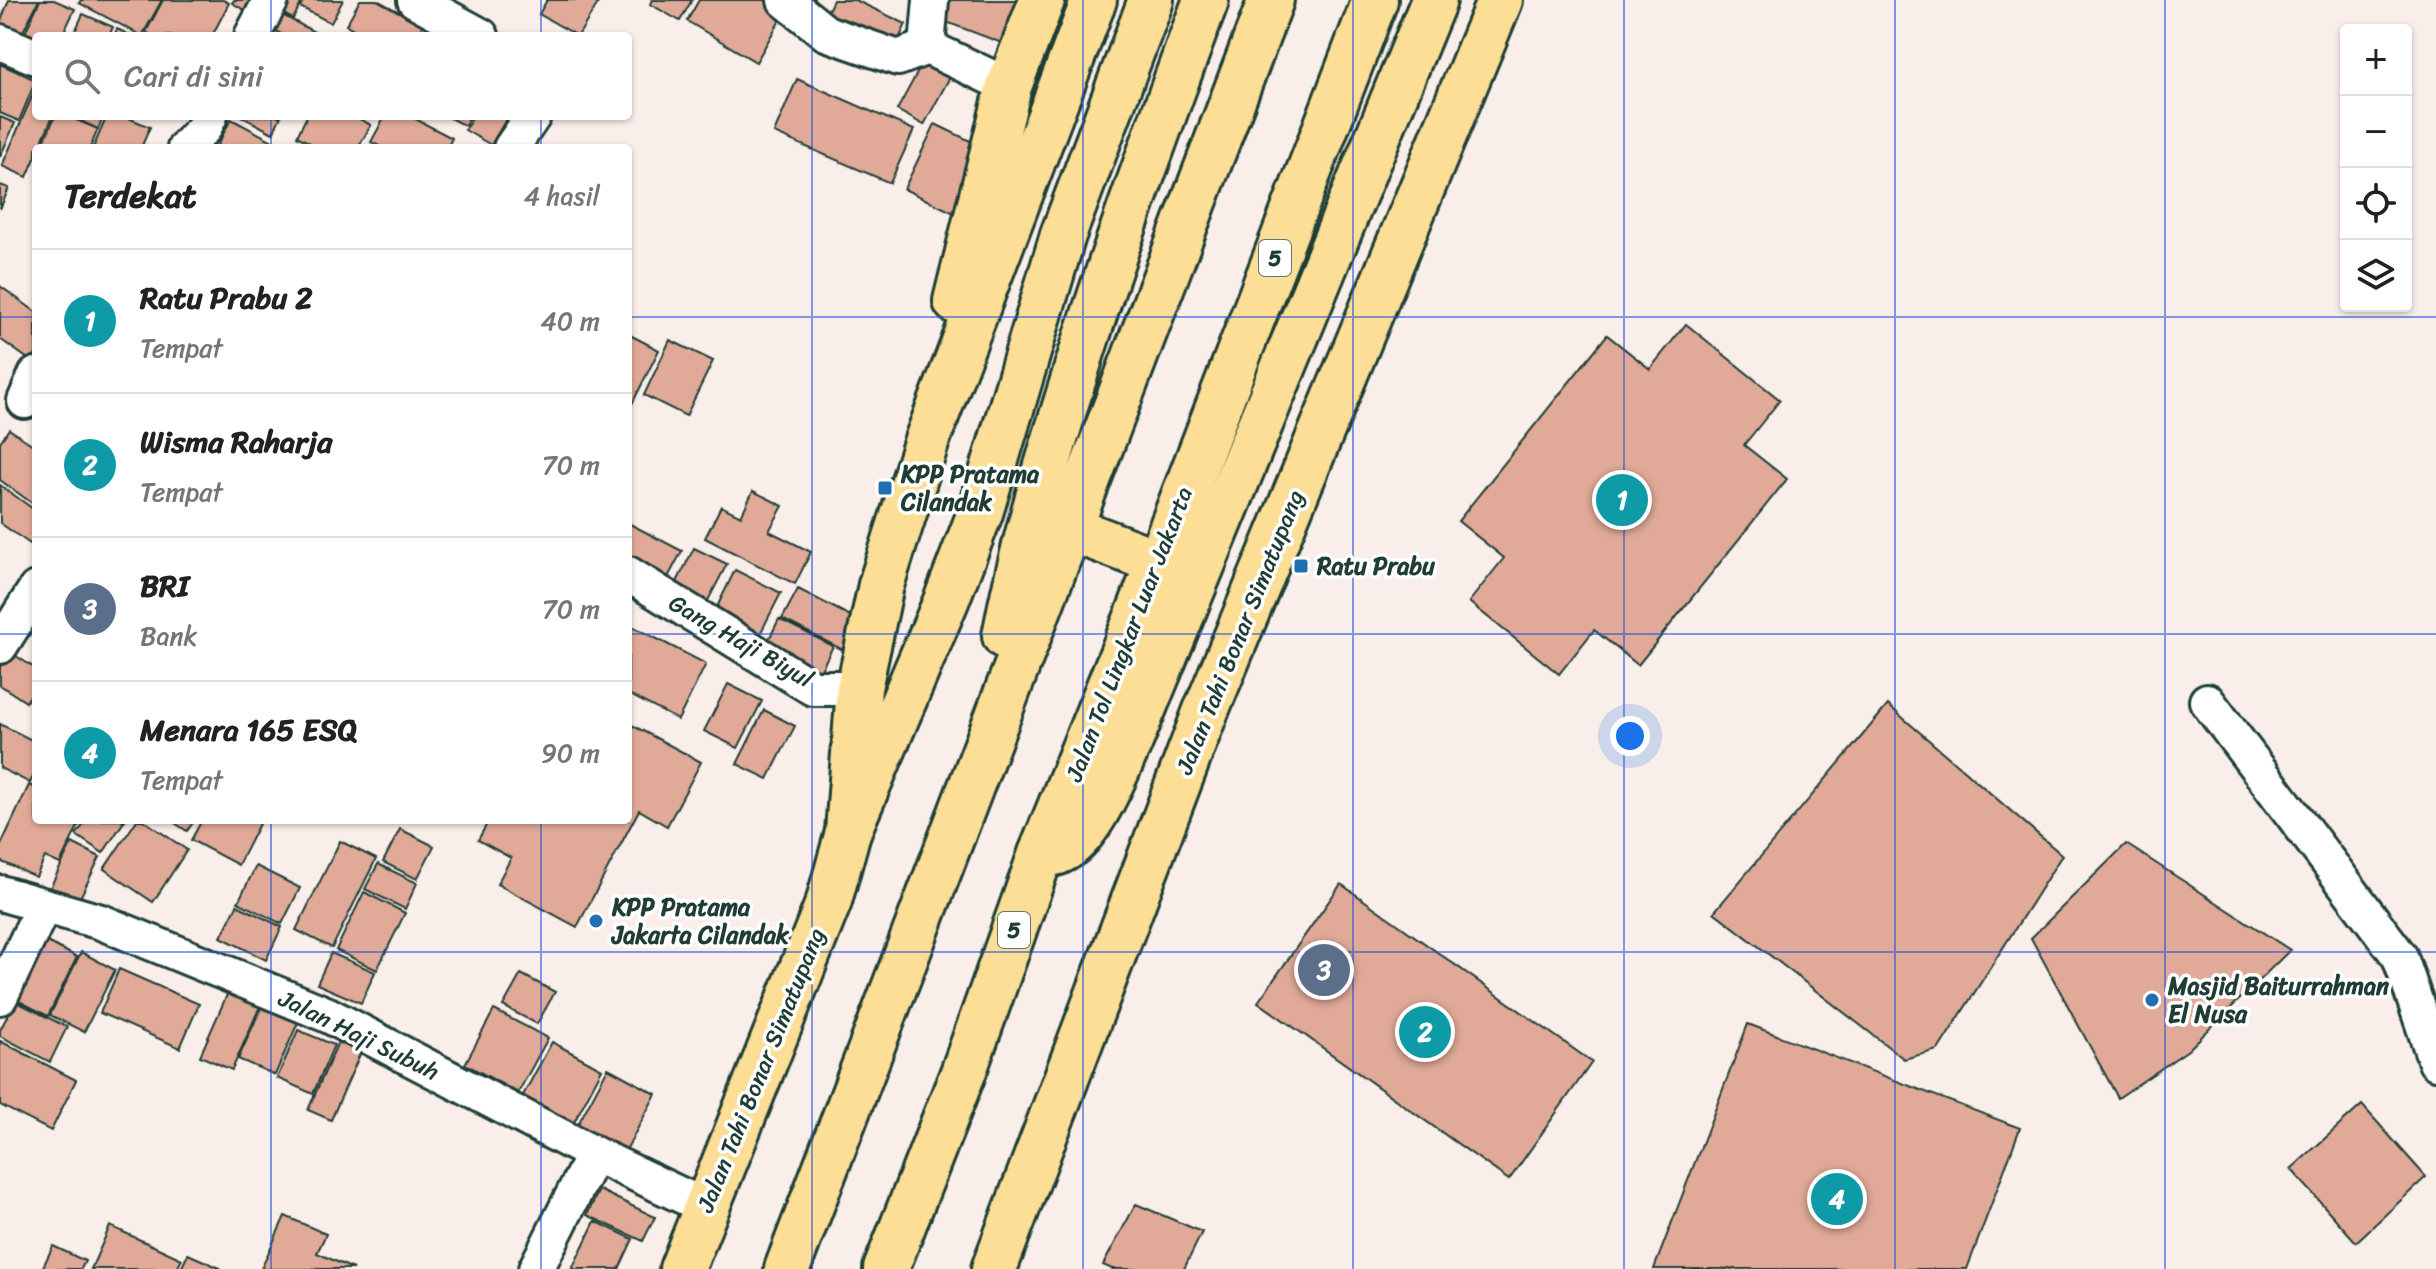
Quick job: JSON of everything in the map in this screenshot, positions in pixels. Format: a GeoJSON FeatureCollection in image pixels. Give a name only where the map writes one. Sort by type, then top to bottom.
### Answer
{"type":"FeatureCollection","features":[{"type":"Feature","properties":{"kind":"highway"},"geometry":{"type":"LineString","coordinates":[[932,426],[962,268],[1009,86],[1042,0]]}},
{"type":"Feature","properties":{"kind":"highway","name":"Jalan Tahi Bonar Simatupang"},"geometry":{"type":"LineString","coordinates":[[682,1269],[829,901],[848,832],[859,688],[881,585],[932,426],[1094,0]]}},
{"type":"Feature","properties":{"kind":"highway"},"geometry":{"type":"LineString","coordinates":[[848,832],[980,513],[1063,235],[1151,0]]}},
{"type":"Feature","properties":{"kind":"highway"},"geometry":{"type":"LineString","coordinates":[[981,760],[1009,616],[1042,479],[1135,191],[1206,0]]}},
{"type":"Feature","properties":{"kind":"highway"},"geometry":{"type":"LineString","coordinates":[[787,1269],[1271,0]]}},
{"type":"Feature","properties":{"kind":"highway","name":"Jalan Tol Lingkar Luar Jakarta"},"geometry":{"type":"LineString","coordinates":[[886,1269],[963,1073],[1041,854],[1158,562],[1375,0]]}},
{"type":"Feature","properties":{"kind":"highway"},"geometry":{"type":"LineString","coordinates":[[1041,854],[1058,853],[1080,836],[1129,744],[1434,0]]}},
{"type":"Feature","properties":{"kind":"highway","name":"Jalan Tahi Bonar Simatupang"},"geometry":{"type":"LineString","coordinates":[[994,1269],[1216,685],[1500,0]]}},
{"type":"Feature","properties":{"kind":"highway"},"geometry":{"type":"LineString","coordinates":[[1071,529],[1158,562]]}},
{"type":"Feature","properties":{"kind":"street"},"geometry":{"type":"LineString","coordinates":[[254,32],[271,0]]}},
{"type":"Feature","properties":{"kind":"street"},"geometry":{"type":"LineString","coordinates":[[415,0],[474,32]]}},
{"type":"Feature","properties":{"kind":"street"},"geometry":{"type":"LineString","coordinates":[[785,0],[826,33],[898,58],[927,47],[1009,86]]}},
{"type":"Feature","properties":{"kind":"street"},"geometry":{"type":"LineString","coordinates":[[927,47],[931,0]]}},
{"type":"Feature","properties":{"kind":"street"},"geometry":{"type":"LineString","coordinates":[[0,42],[32,55]]}},
{"type":"Feature","properties":{"kind":"street"},"geometry":{"type":"LineString","coordinates":[[514,144],[530,120]]}},
{"type":"Feature","properties":{"kind":"street","name":"Gang Haji Biyul"},"geometry":{"type":"LineString","coordinates":[[632,576],[813,688],[859,688]]}},
{"type":"Feature","properties":{"kind":"street"},"geometry":{"type":"LineString","coordinates":[[4,633],[32,594]]}},
{"type":"Feature","properties":{"kind":"street"},"geometry":{"type":"LineString","coordinates":[[2207,701],[2400,957],[2436,1062]]}},
{"type":"Feature","properties":{"kind":"street","name":"Jalan Haji Subuh"},"geometry":{"type":"LineString","coordinates":[[0,893],[101,922],[328,1015],[594,1154],[706,1207]]}},
{"type":"Feature","properties":{"kind":"street"},"geometry":{"type":"LineString","coordinates":[[0,997],[43,907]]}},
{"type":"Feature","properties":{"kind":"street"},"geometry":{"type":"LineString","coordinates":[[536,1269],[594,1154]]}},
{"type":"Feature","properties":{"kind":"building"},"geometry":{"type":"Polygon","coordinates":[[[9,0],[39,0],[16,45],[0,38],[0,23],[9,0]]]}},
{"type":"Feature","properties":{"kind":"building"},"geometry":{"type":"Polygon","coordinates":[[[40,0],[54,0],[75,9],[64,32],[32,32],[32,52],[18,48],[40,0]]]}},
{"type":"Feature","properties":{"kind":"building"},"geometry":{"type":"Polygon","coordinates":[[[81,0],[162,0],[144,32],[134,32],[79,3],[81,0]]]}},
{"type":"Feature","properties":{"kind":"building"},"geometry":{"type":"Polygon","coordinates":[[[163,0],[223,0],[229,3],[214,32],[146,32],[163,0]]]}},
{"type":"Feature","properties":{"kind":"building"},"geometry":{"type":"Polygon","coordinates":[[[234,0],[264,0],[255,16],[232,3],[234,0]]]}},
{"type":"Feature","properties":{"kind":"building"},"geometry":{"type":"Polygon","coordinates":[[[279,0],[303,0],[293,19],[275,9],[279,0]]]}},
{"type":"Feature","properties":{"kind":"building"},"geometry":{"type":"Polygon","coordinates":[[[304,0],[343,0],[331,23],[300,7],[304,0]]]}},
{"type":"Feature","properties":{"kind":"building"},"geometry":{"type":"Polygon","coordinates":[[[360,0],[377,0],[423,25],[419,32],[359,32],[346,25],[360,0]]]}},
{"type":"Feature","properties":{"kind":"building"},"geometry":{"type":"Polygon","coordinates":[[[547,0],[600,0],[580,32],[571,32],[539,14],[547,0]]]}},
{"type":"Feature","properties":{"kind":"building"},"geometry":{"type":"Polygon","coordinates":[[[652,0],[692,0],[680,21],[650,4],[652,0]]]}},
{"type":"Feature","properties":{"kind":"building"},"geometry":{"type":"Polygon","coordinates":[[[699,0],[775,0],[787,8],[756,62],[687,21],[699,0]]]}},
{"type":"Feature","properties":{"kind":"building"},"geometry":{"type":"Polygon","coordinates":[[[833,0],[855,0],[906,24],[892,54],[823,21],[833,0]]]}},
{"type":"Feature","properties":{"kind":"building"},"geometry":{"type":"Polygon","coordinates":[[[940,0],[1033,0],[1015,48],[933,17],[940,0]]]}},
{"type":"Feature","properties":{"kind":"building"},"geometry":{"type":"Polygon","coordinates":[[[275,11],[314,32],[278,32],[267,26],[275,11]]]}},
{"type":"Feature","properties":{"kind":"building"},"geometry":{"type":"Polygon","coordinates":[[[83,14],[113,27],[111,32],[75,32],[83,14]]]}},
{"type":"Feature","properties":{"kind":"building"},"geometry":{"type":"Polygon","coordinates":[[[923,62],[950,77],[924,125],[897,110],[923,62]]]}},
{"type":"Feature","properties":{"kind":"building"},"geometry":{"type":"Polygon","coordinates":[[[0,64],[32,78],[32,90],[19,121],[0,113],[0,64]]]}},
{"type":"Feature","properties":{"kind":"building"},"geometry":{"type":"Polygon","coordinates":[[[797,79],[914,130],[890,183],[774,133],[797,79]]]}},
{"type":"Feature","properties":{"kind":"building"},"geometry":{"type":"Polygon","coordinates":[[[32,96],[32,120],[51,120],[41,144],[32,144],[32,165],[27,177],[2,166],[32,96]]]}},
{"type":"Feature","properties":{"kind":"building"},"geometry":{"type":"Polygon","coordinates":[[[0,117],[15,123],[0,157],[0,117]]]}},
{"type":"Feature","properties":{"kind":"building"},"geometry":{"type":"Polygon","coordinates":[[[53,120],[77,120],[98,129],[92,144],[43,144],[53,120]]]}},
{"type":"Feature","properties":{"kind":"building"},"geometry":{"type":"Polygon","coordinates":[[[79,120],[102,120],[98,129],[79,120]]]}},
{"type":"Feature","properties":{"kind":"building"},"geometry":{"type":"Polygon","coordinates":[[[105,120],[133,120],[150,127],[143,144],[95,144],[105,120]]]}},
{"type":"Feature","properties":{"kind":"building"},"geometry":{"type":"Polygon","coordinates":[[[233,120],[278,144],[218,144],[233,120]]]}},
{"type":"Feature","properties":{"kind":"building"},"geometry":{"type":"Polygon","coordinates":[[[249,120],[279,120],[273,133],[249,120]]]}},
{"type":"Feature","properties":{"kind":"building"},"geometry":{"type":"Polygon","coordinates":[[[305,120],[362,120],[371,125],[360,144],[312,144],[297,136],[305,120]]]}},
{"type":"Feature","properties":{"kind":"building"},"geometry":{"type":"Polygon","coordinates":[[[383,120],[418,120],[452,138],[449,144],[371,142],[383,120]]]}},
{"type":"Feature","properties":{"kind":"building"},"geometry":{"type":"Polygon","coordinates":[[[454,120],[468,120],[465,126],[454,120]]]}},
{"type":"Feature","properties":{"kind":"building"},"geometry":{"type":"Polygon","coordinates":[[[471,120],[506,120],[492,144],[465,130],[471,120]]]}},
{"type":"Feature","properties":{"kind":"building"},"geometry":{"type":"Polygon","coordinates":[[[935,124],[987,149],[956,214],[904,189],[935,124]]]}},
{"type":"Feature","properties":{"kind":"building"},"geometry":{"type":"Polygon","coordinates":[[[0,185],[9,188],[0,209],[0,185]]]}},
{"type":"Feature","properties":{"kind":"building"},"geometry":{"type":"Polygon","coordinates":[[[0,286],[32,309],[32,360],[0,339],[0,286]]]}},
{"type":"Feature","properties":{"kind":"building"},"geometry":{"type":"Polygon","coordinates":[[[1686,324],[1780,400],[1744,445],[1787,479],[1638,665],[1594,630],[1559,674],[1469,602],[1504,558],[1458,521],[1607,335],[1650,369],[1686,324]]]}},
{"type":"Feature","properties":{"kind":"building"},"geometry":{"type":"Polygon","coordinates":[[[632,336],[659,350],[632,404],[632,336]]]}},
{"type":"Feature","properties":{"kind":"building"},"geometry":{"type":"Polygon","coordinates":[[[670,340],[713,361],[686,416],[644,395],[670,340]]]}},
{"type":"Feature","properties":{"kind":"building"},"geometry":{"type":"Polygon","coordinates":[[[9,429],[32,444],[32,503],[0,480],[0,442],[9,429]]]}},
{"type":"Feature","properties":{"kind":"building"},"geometry":{"type":"Polygon","coordinates":[[[0,485],[32,508],[32,541],[30,544],[0,523],[0,485]]]}},
{"type":"Feature","properties":{"kind":"building"},"geometry":{"type":"Polygon","coordinates":[[[753,491],[783,506],[769,531],[811,552],[795,584],[705,538],[721,506],[741,516],[753,491]]]}},
{"type":"Feature","properties":{"kind":"building"},"geometry":{"type":"Polygon","coordinates":[[[632,525],[682,551],[664,585],[632,568],[632,525]]]}},
{"type":"Feature","properties":{"kind":"building"},"geometry":{"type":"Polygon","coordinates":[[[694,548],[727,564],[703,610],[671,594],[694,548]]]}},
{"type":"Feature","properties":{"kind":"building"},"geometry":{"type":"Polygon","coordinates":[[[735,570],[781,593],[758,638],[713,615],[735,570]]]}},
{"type":"Feature","properties":{"kind":"building"},"geometry":{"type":"Polygon","coordinates":[[[798,589],[858,620],[843,650],[782,619],[798,589]]]}},
{"type":"Feature","properties":{"kind":"building"},"geometry":{"type":"Polygon","coordinates":[[[779,619],[833,646],[815,682],[761,655],[779,619]]]}},
{"type":"Feature","properties":{"kind":"building"},"geometry":{"type":"Polygon","coordinates":[[[632,626],[706,664],[678,720],[632,696],[632,626]]]}},
{"type":"Feature","properties":{"kind":"building"},"geometry":{"type":"Polygon","coordinates":[[[10,652],[32,666],[32,693],[26,702],[0,685],[0,667],[10,652]]]}},
{"type":"Feature","properties":{"kind":"building"},"geometry":{"type":"Polygon","coordinates":[[[728,684],[762,701],[738,748],[704,731],[728,684]]]}},
{"type":"Feature","properties":{"kind":"building"},"geometry":{"type":"Polygon","coordinates":[[[1888,705],[2062,855],[1938,1050],[1904,1059],[1714,912],[1888,705]]]}},
{"type":"Feature","properties":{"kind":"building"},"geometry":{"type":"Polygon","coordinates":[[[764,710],[795,726],[768,779],[737,764],[764,710]]]}},
{"type":"Feature","properties":{"kind":"building"},"geometry":{"type":"Polygon","coordinates":[[[0,724],[32,740],[32,779],[30,783],[0,768],[0,724]]]}},
{"type":"Feature","properties":{"kind":"building"},"geometry":{"type":"Polygon","coordinates":[[[632,725],[701,762],[667,826],[639,810],[632,823],[632,725]]]}},
{"type":"Feature","properties":{"kind":"building"},"geometry":{"type":"Polygon","coordinates":[[[29,785],[32,786],[32,824],[79,824],[60,864],[45,857],[36,877],[0,861],[0,847],[29,785]]]}},
{"type":"Feature","properties":{"kind":"building"},"geometry":{"type":"Polygon","coordinates":[[[84,824],[122,824],[103,853],[76,835],[84,824]]]}},
{"type":"Feature","properties":{"kind":"building"},"geometry":{"type":"Polygon","coordinates":[[[134,824],[149,824],[187,850],[153,902],[104,869],[134,824]]]}},
{"type":"Feature","properties":{"kind":"building"},"geometry":{"type":"Polygon","coordinates":[[[176,824],[192,824],[187,831],[176,824]]]}},
{"type":"Feature","properties":{"kind":"building"},"geometry":{"type":"Polygon","coordinates":[[[200,824],[259,824],[238,865],[191,840],[200,824]]]}},
{"type":"Feature","properties":{"kind":"building"},"geometry":{"type":"Polygon","coordinates":[[[487,824],[632,824],[577,927],[497,884],[511,858],[478,840],[487,824]]]}},
{"type":"Feature","properties":{"kind":"building"},"geometry":{"type":"Polygon","coordinates":[[[400,829],[434,846],[417,879],[383,862],[400,829]]]}},
{"type":"Feature","properties":{"kind":"building"},"geometry":{"type":"Polygon","coordinates":[[[340,841],[376,859],[332,948],[296,930],[340,841]]]}},
{"type":"Feature","properties":{"kind":"building"},"geometry":{"type":"Polygon","coordinates":[[[72,843],[100,857],[73,912],[45,898],[72,843]]]}},
{"type":"Feature","properties":{"kind":"building","name":"Masjid Baiturrahman El Nusa"},"geometry":{"type":"Polygon","coordinates":[[[2126,844],[2290,950],[2188,1050],[2118,1098],[2031,938],[2126,844]]]}},
{"type":"Feature","properties":{"kind":"building"},"geometry":{"type":"Polygon","coordinates":[[[378,864],[417,883],[405,909],[365,889],[378,864]]]}},
{"type":"Feature","properties":{"kind":"building"},"geometry":{"type":"Polygon","coordinates":[[[256,866],[300,888],[282,924],[238,902],[256,866]]]}},
{"type":"Feature","properties":{"kind":"building"},"geometry":{"type":"Polygon","coordinates":[[[1341,884],[1592,1062],[1509,1180],[1258,1002],[1341,884]]]}},
{"type":"Feature","properties":{"kind":"building"},"geometry":{"type":"Polygon","coordinates":[[[364,892],[405,913],[377,970],[336,950],[364,892]]]}},
{"type":"Feature","properties":{"kind":"building"},"geometry":{"type":"Polygon","coordinates":[[[237,905],[282,927],[266,960],[221,937],[237,905]]]}},
{"type":"Feature","properties":{"kind":"building"},"geometry":{"type":"Polygon","coordinates":[[[47,942],[77,957],[48,1016],[17,1000],[47,942]]]}},
{"type":"Feature","properties":{"kind":"building"},"geometry":{"type":"Polygon","coordinates":[[[81,952],[115,970],[84,1032],[50,1015],[81,952]]]}},
{"type":"Feature","properties":{"kind":"building"},"geometry":{"type":"Polygon","coordinates":[[[331,953],[375,972],[361,1003],[317,984],[331,953]]]}},
{"type":"Feature","properties":{"kind":"building"},"geometry":{"type":"Polygon","coordinates":[[[119,969],[199,1004],[180,1048],[100,1013],[119,969]]]}},
{"type":"Feature","properties":{"kind":"building"},"geometry":{"type":"Polygon","coordinates":[[[521,974],[555,992],[537,1024],[503,1006],[521,974]]]}},
{"type":"Feature","properties":{"kind":"building"},"geometry":{"type":"Polygon","coordinates":[[[229,990],[261,1004],[232,1070],[200,1056],[229,990]]]}},
{"type":"Feature","properties":{"kind":"building"},"geometry":{"type":"Polygon","coordinates":[[[15,1001],[67,1027],[50,1062],[0,1036],[15,1001]]]}},
{"type":"Feature","properties":{"kind":"building"},"geometry":{"type":"Polygon","coordinates":[[[263,1004],[299,1020],[275,1075],[238,1059],[263,1004]]]}},
{"type":"Feature","properties":{"kind":"building"},"geometry":{"type":"Polygon","coordinates":[[[494,1010],[548,1038],[518,1093],[465,1064],[494,1010]]]}},
{"type":"Feature","properties":{"kind":"building"},"geometry":{"type":"Polygon","coordinates":[[[1748,1024],[2020,1128],[1967,1269],[1654,1269],[1748,1024]]]}},
{"type":"Feature","properties":{"kind":"building"},"geometry":{"type":"Polygon","coordinates":[[[298,1030],[334,1045],[313,1094],[277,1078],[298,1030]]]}},
{"type":"Feature","properties":{"kind":"building"},"geometry":{"type":"Polygon","coordinates":[[[0,1041],[76,1080],[51,1131],[0,1105],[0,1041]]]}},
{"type":"Feature","properties":{"kind":"building"},"geometry":{"type":"Polygon","coordinates":[[[338,1042],[361,1052],[331,1120],[308,1110],[338,1042]]]}},
{"type":"Feature","properties":{"kind":"building"},"geometry":{"type":"Polygon","coordinates":[[[552,1042],[602,1069],[572,1126],[521,1099],[552,1042]]]}},
{"type":"Feature","properties":{"kind":"building"},"geometry":{"type":"Polygon","coordinates":[[[608,1068],[656,1094],[624,1154],[576,1128],[608,1068]]]}},
{"type":"Feature","properties":{"kind":"building"},"geometry":{"type":"Polygon","coordinates":[[[2362,1105],[2426,1177],[2356,1242],[2291,1169],[2362,1105]]]}},
{"type":"Feature","properties":{"kind":"building"},"geometry":{"type":"Polygon","coordinates":[[[599,1190],[655,1217],[643,1241],[587,1215],[599,1190]]]}},
{"type":"Feature","properties":{"kind":"building"},"geometry":{"type":"Polygon","coordinates":[[[1136,1204],[1202,1232],[1184,1269],[1112,1269],[1103,1265],[1136,1204]]]}},
{"type":"Feature","properties":{"kind":"building"},"geometry":{"type":"Polygon","coordinates":[[[285,1216],[326,1234],[317,1253],[353,1269],[261,1269],[285,1216]]]}},
{"type":"Feature","properties":{"kind":"building"},"geometry":{"type":"Polygon","coordinates":[[[595,1221],[633,1239],[619,1269],[572,1269],[595,1221]]]}},
{"type":"Feature","properties":{"kind":"building"},"geometry":{"type":"Polygon","coordinates":[[[110,1226],[182,1259],[177,1269],[91,1269],[110,1226]]]}},
{"type":"Feature","properties":{"kind":"building"},"geometry":{"type":"Polygon","coordinates":[[[53,1246],[85,1261],[81,1269],[42,1269],[53,1246]]]}},
{"type":"Feature","properties":{"kind":"building"},"geometry":{"type":"Polygon","coordinates":[[[188,1254],[222,1269],[181,1269],[188,1254]]]}},
{"type":"Feature","properties":{"kind":"place","name":"KPP Pratama Cilandak"},"geometry":{"type":"Point","coordinates":[885,488]}},
{"type":"Feature","properties":{"kind":"place","name":"Ratu Prabu 2"},"geometry":{"type":"Point","coordinates":[1622,500]}},
{"type":"Feature","properties":{"kind":"place","name":"Ratu Prabu"},"geometry":{"type":"Point","coordinates":[1301,566]}},
{"type":"Feature","properties":{"kind":"place","name":"KPP Pratama Jakarta Cilandak"},"geometry":{"type":"Point","coordinates":[596,921]}},
{"type":"Feature","properties":{"kind":"place","name":"BRI"},"geometry":{"type":"Point","coordinates":[1324,970]}},
{"type":"Feature","properties":{"kind":"place","name":"Masjid Baiturrahman El Nusa"},"geometry":{"type":"Point","coordinates":[2152,1000]}},
{"type":"Feature","properties":{"kind":"place","name":"Wisma Raharja"},"geometry":{"type":"Point","coordinates":[1425,1032]}},
{"type":"Feature","properties":{"kind":"place","name":"Menara 165 ESQ"},"geometry":{"type":"Point","coordinates":[1837,1199]}}]}
